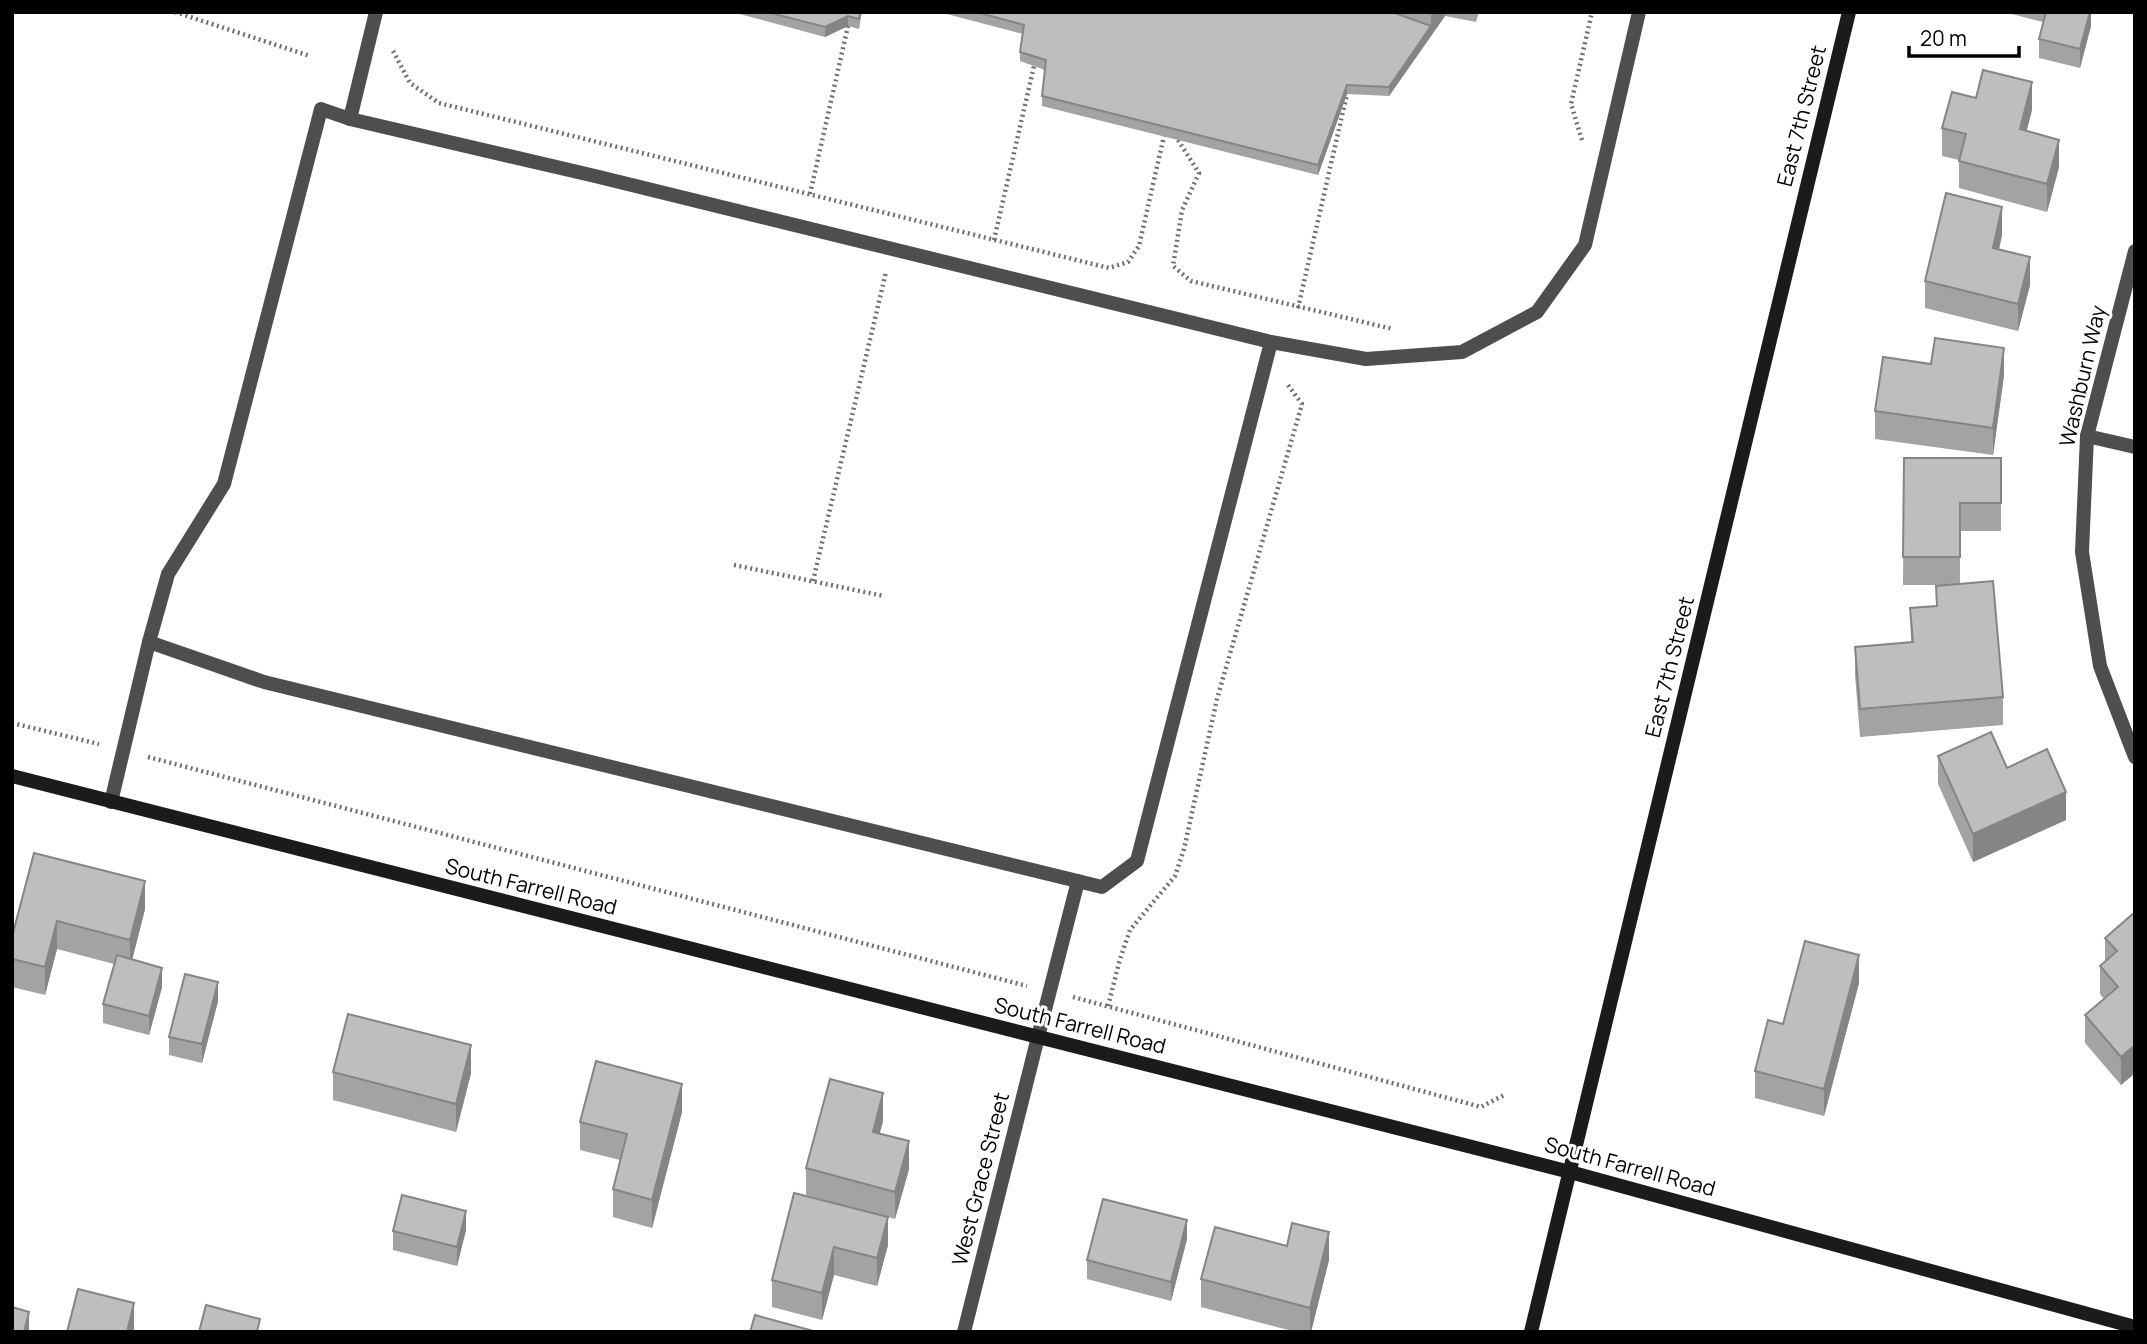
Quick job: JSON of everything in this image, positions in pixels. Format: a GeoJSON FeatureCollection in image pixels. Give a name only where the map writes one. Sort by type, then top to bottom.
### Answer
{"type":"FeatureCollection","features":[{"type":"Feature","properties":{"kind":"street"},"geometry":{"type":"LineString","coordinates":[[351,119],[376,12]]}},
{"type":"Feature","properties":{"kind":"street"},"geometry":{"type":"LineString","coordinates":[[111,802],[168,573],[224,484],[321,109],[351,119],[1271,342],[1366,359],[1462,352],[1537,312],[1585,244],[1639,12]]}},
{"type":"Feature","properties":{"kind":"street","name":"East 7th Street"},"geometry":{"type":"LineString","coordinates":[[1531,1332],[1849,12]]}},
{"type":"Feature","properties":{"kind":"street","name":"Washburn Way"},"geometry":{"type":"LineString","coordinates":[[2135,251],[2087,436],[2082,552],[2101,666],[2135,757]]}},
{"type":"Feature","properties":{"kind":"street"},"geometry":{"type":"LineString","coordinates":[[149,642],[264,682],[1102,887],[1137,861],[1271,342]]}},
{"type":"Feature","properties":{"kind":"street"},"geometry":{"type":"LineString","coordinates":[[2087,436],[2135,447]]}},
{"type":"Feature","properties":{"kind":"street","name":"South Farrell Road"},"geometry":{"type":"LineString","coordinates":[[12,776],[1570,1172],[2135,1327]]}},
{"type":"Feature","properties":{"kind":"street","name":"West Grace Street"},"geometry":{"type":"LineString","coordinates":[[964,1332],[1079,881]]}},
{"type":"Feature","properties":{"kind":"path"},"geometry":{"type":"LineString","coordinates":[[175,12],[310,56]]}},
{"type":"Feature","properties":{"kind":"path"},"geometry":{"type":"LineString","coordinates":[[1586,152],[1571,104],[1592,12]]}},
{"type":"Feature","properties":{"kind":"path"},"geometry":{"type":"LineString","coordinates":[[810,194],[848,26]]}},
{"type":"Feature","properties":{"kind":"path"},"geometry":{"type":"LineString","coordinates":[[391,38],[393,52],[411,83],[439,103],[1109,268],[1128,262],[1139,246],[1164,136]]}},
{"type":"Feature","properties":{"kind":"path"},"geometry":{"type":"LineString","coordinates":[[994,240],[1034,66]]}},
{"type":"Feature","properties":{"kind":"path"},"geometry":{"type":"LineString","coordinates":[[1298,308],[1347,94]]}},
{"type":"Feature","properties":{"kind":"path"},"geometry":{"type":"LineString","coordinates":[[1178,140],[1199,173],[1182,210],[1172,266],[1191,281],[1395,330]]}},
{"type":"Feature","properties":{"kind":"path"},"geometry":{"type":"LineString","coordinates":[[813,582],[886,272]]}},
{"type":"Feature","properties":{"kind":"path"},"geometry":{"type":"LineString","coordinates":[[1108,1006],[1130,930],[1175,876],[1184,849],[1217,699],[1302,404],[1288,385]]}},
{"type":"Feature","properties":{"kind":"path"},"geometry":{"type":"LineString","coordinates":[[734,565],[884,596]]}},
{"type":"Feature","properties":{"kind":"path"},"geometry":{"type":"LineString","coordinates":[[12,723],[1108,1006],[1481,1107],[1506,1094]]}},
{"type":"Feature","properties":{"kind":"building"},"geometry":{"type":"Polygon","coordinates":[[[767,12],[860,12],[859,19],[848,16],[825,27],[767,12]]]}},
{"type":"Feature","properties":{"kind":"building"},"geometry":{"type":"Polygon","coordinates":[[[976,12],[1392,12],[1431,26],[1389,87],[1347,85],[1318,165],[1042,96],[1046,60],[1020,52],[1024,25],[976,12]]]}},
{"type":"Feature","properties":{"kind":"building"},"geometry":{"type":"Polygon","coordinates":[[[2046,12],[2090,12],[2080,49],[2039,39],[2046,12]]]}},
{"type":"Feature","properties":{"kind":"building"},"geometry":{"type":"Polygon","coordinates":[[[1983,70],[2032,82],[2020,129],[2059,140],[2047,184],[1959,161],[1966,134],[1942,128],[1952,92],[1976,98],[1983,70]]]}},
{"type":"Feature","properties":{"kind":"building"},"geometry":{"type":"Polygon","coordinates":[[[1946,193],[2002,207],[1993,248],[2030,257],[2018,304],[1925,281],[1946,193]]]}},
{"type":"Feature","properties":{"kind":"building"},"geometry":{"type":"Polygon","coordinates":[[[1935,338],[2004,348],[1993,428],[1875,411],[1883,357],[1931,364],[1935,338]]]}},
{"type":"Feature","properties":{"kind":"building"},"geometry":{"type":"Polygon","coordinates":[[[1904,458],[2001,458],[2001,503],[1960,503],[1960,557],[1903,557],[1904,458]]]}},
{"type":"Feature","properties":{"kind":"building"},"geometry":{"type":"Polygon","coordinates":[[[1993,581],[2003,697],[1860,709],[1855,647],[1913,642],[1910,608],[1937,606],[1936,586],[1993,581]]]}},
{"type":"Feature","properties":{"kind":"building"},"geometry":{"type":"Polygon","coordinates":[[[1991,732],[2007,768],[2047,749],[2066,792],[1973,834],[1938,756],[1991,732]]]}},
{"type":"Feature","properties":{"kind":"building"},"geometry":{"type":"Polygon","coordinates":[[[34,853],[145,881],[130,940],[57,921],[45,967],[12,959],[12,937],[34,853]]]}},
{"type":"Feature","properties":{"kind":"building"},"geometry":{"type":"Polygon","coordinates":[[[2135,912],[2135,1045],[2121,1057],[2085,1015],[2118,987],[2100,966],[2117,951],[2105,938],[2135,912]]]}},
{"type":"Feature","properties":{"kind":"building"},"geometry":{"type":"Polygon","coordinates":[[[1805,941],[1859,955],[1824,1089],[1755,1071],[1768,1020],[1783,1024],[1805,941]]]}},
{"type":"Feature","properties":{"kind":"building"},"geometry":{"type":"Polygon","coordinates":[[[117,955],[162,968],[149,1016],[103,1004],[117,955]]]}},
{"type":"Feature","properties":{"kind":"building"},"geometry":{"type":"Polygon","coordinates":[[[185,974],[218,982],[202,1044],[169,1037],[185,974]]]}},
{"type":"Feature","properties":{"kind":"building"},"geometry":{"type":"Polygon","coordinates":[[[348,1014],[471,1045],[456,1104],[333,1072],[348,1014]]]}},
{"type":"Feature","properties":{"kind":"building"},"geometry":{"type":"Polygon","coordinates":[[[596,1061],[682,1084],[652,1200],[613,1189],[627,1134],[580,1122],[596,1061]]]}},
{"type":"Feature","properties":{"kind":"building"},"geometry":{"type":"Polygon","coordinates":[[[830,1079],[883,1093],[873,1132],[909,1141],[895,1192],[806,1168],[830,1079]]]}},
{"type":"Feature","properties":{"kind":"building"},"geometry":{"type":"Polygon","coordinates":[[[794,1193],[888,1217],[877,1258],[834,1247],[822,1293],[772,1280],[794,1193]]]}},
{"type":"Feature","properties":{"kind":"building"},"geometry":{"type":"Polygon","coordinates":[[[402,1195],[466,1211],[457,1247],[393,1231],[402,1195]]]}},
{"type":"Feature","properties":{"kind":"building"},"geometry":{"type":"Polygon","coordinates":[[[1103,1199],[1187,1220],[1171,1282],[1087,1260],[1103,1199]]]}},
{"type":"Feature","properties":{"kind":"building"},"geometry":{"type":"Polygon","coordinates":[[[1292,1223],[1329,1232],[1310,1308],[1201,1279],[1215,1227],[1287,1246],[1292,1223]]]}},
{"type":"Feature","properties":{"kind":"building"},"geometry":{"type":"Polygon","coordinates":[[[78,1289],[134,1303],[127,1332],[67,1332],[78,1289]]]}},
{"type":"Feature","properties":{"kind":"building"},"geometry":{"type":"Polygon","coordinates":[[[206,1305],[260,1319],[257,1332],[199,1332],[206,1305]]]}},
{"type":"Feature","properties":{"kind":"building"},"geometry":{"type":"Polygon","coordinates":[[[12,1307],[29,1312],[24,1332],[12,1332],[12,1307]]]}},
{"type":"Feature","properties":{"kind":"building"},"geometry":{"type":"Polygon","coordinates":[[[755,1315],[817,1332],[750,1332],[755,1315]]]}}]}
